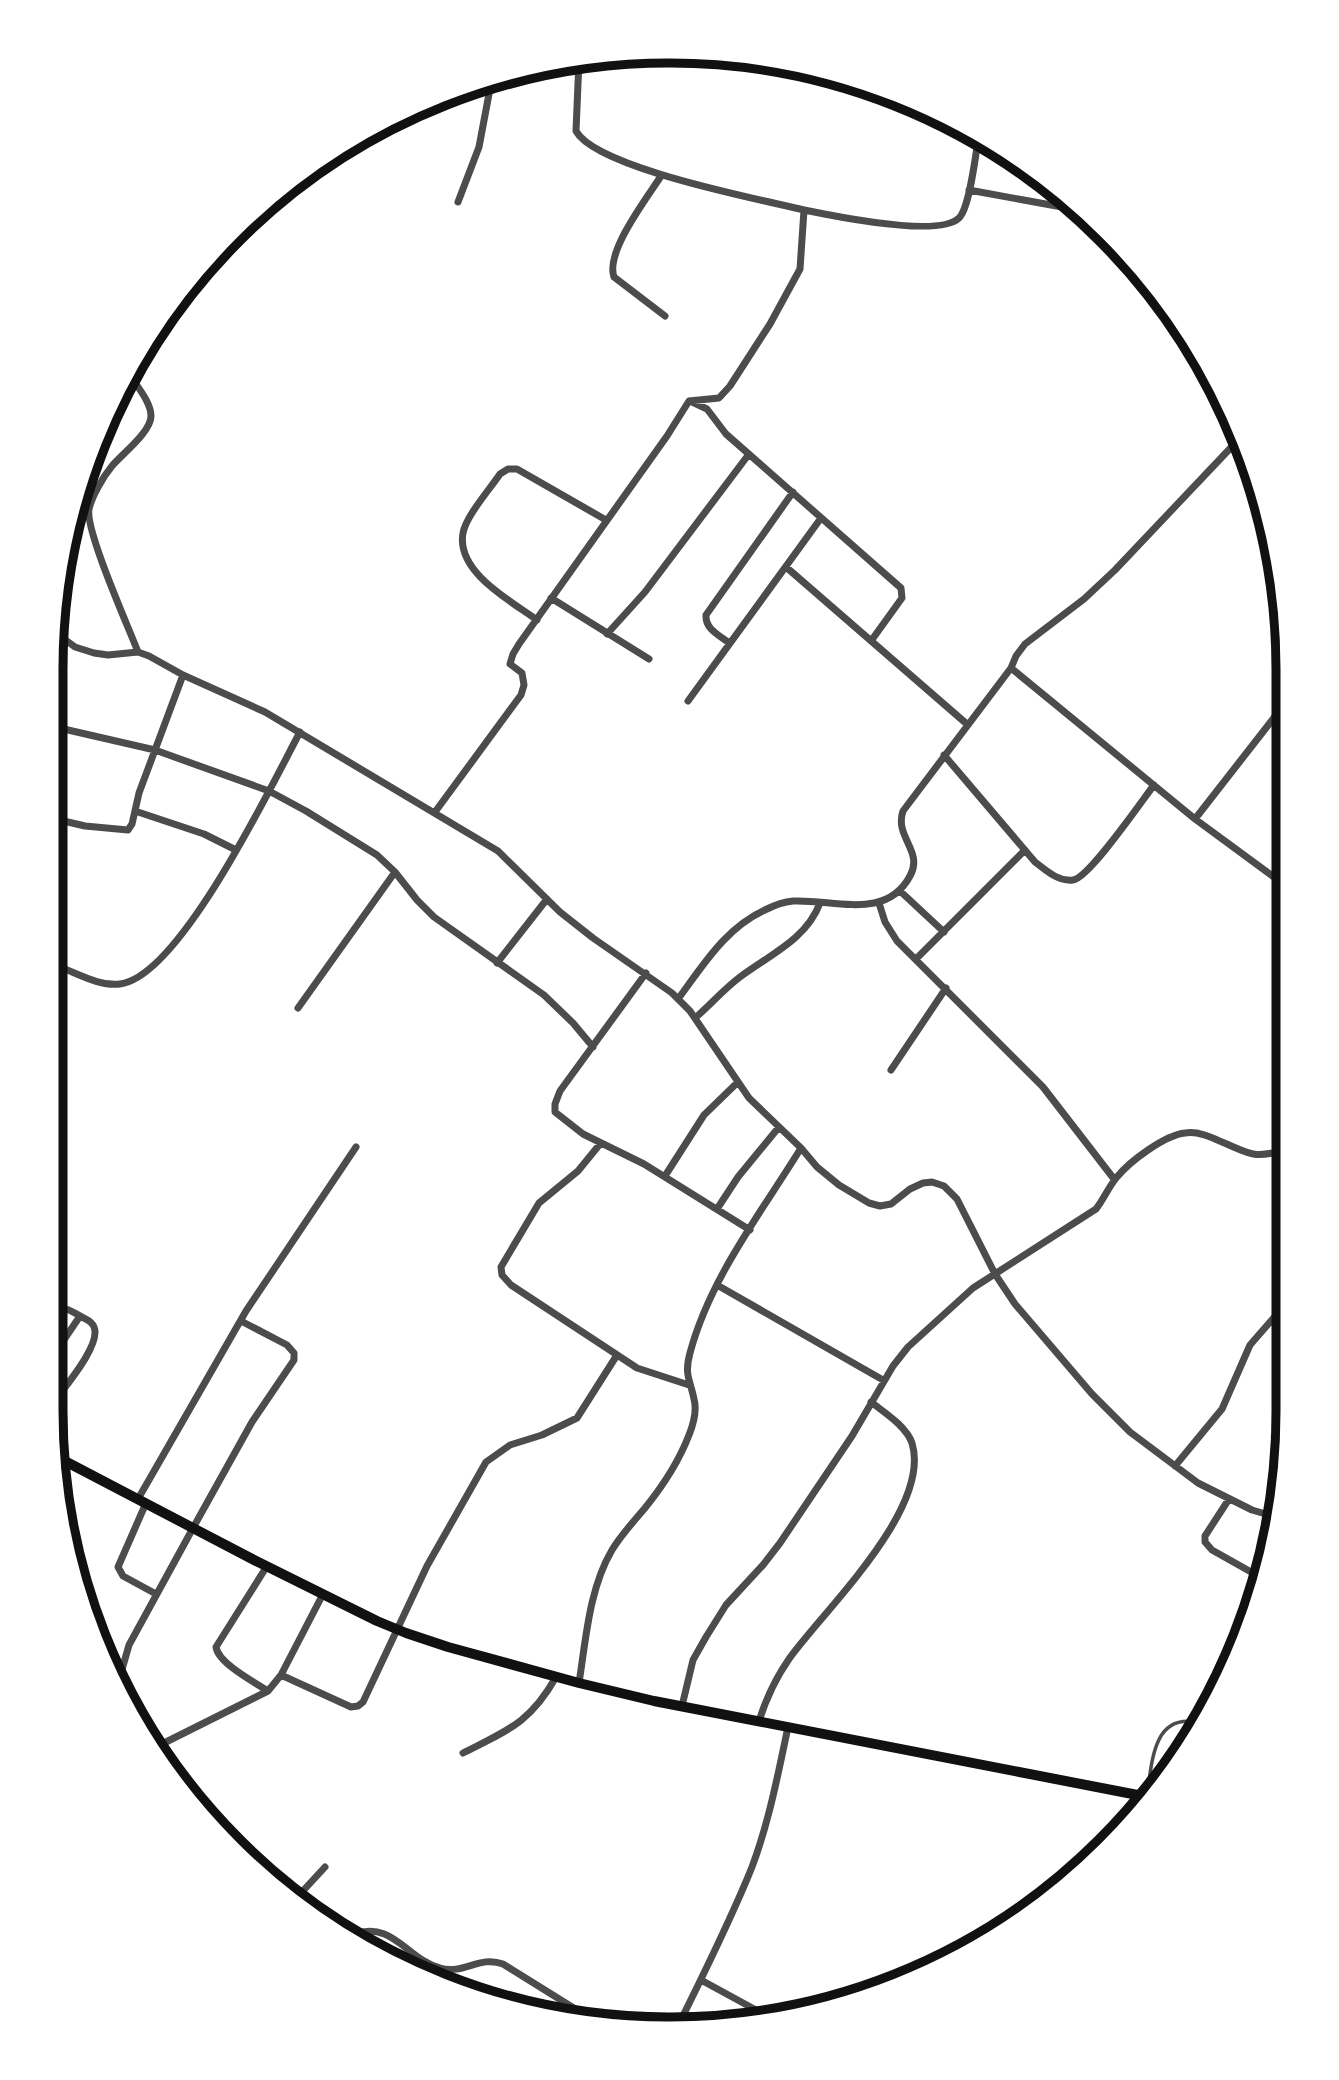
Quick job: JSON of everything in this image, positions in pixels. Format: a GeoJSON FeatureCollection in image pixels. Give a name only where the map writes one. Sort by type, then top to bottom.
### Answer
{"type":"FeatureCollection","features":[{"type":"Feature","properties":{"kind":"main road"},"geometry":{"type":"LineString","coordinates":[[65,1461],[323,1594],[399,1630],[448,1647],[579,1683],[682,1706],[1138,1795]]}},
{"type":"Feature","properties":{"kind":"street"},"geometry":{"type":"LineString","coordinates":[[578,70],[576,131],[579,137],[590,145],[661,176],[861,221],[943,226],[959,219],[966,207],[977,146]]}},
{"type":"Feature","properties":{"kind":"street"},"geometry":{"type":"LineString","coordinates":[[458,202],[479,147],[490,91]]}},
{"type":"Feature","properties":{"kind":"street"},"geometry":{"type":"LineString","coordinates":[[661,176],[618,246],[611,270],[614,277],[665,316]]}},
{"type":"Feature","properties":{"kind":"street"},"geometry":{"type":"LineString","coordinates":[[969,190],[1061,207]]}},
{"type":"Feature","properties":{"kind":"street"},"geometry":{"type":"LineString","coordinates":[[707,409],[730,386],[771,324],[800,269],[804,210]]}},
{"type":"Feature","properties":{"kind":"street"},"geometry":{"type":"LineString","coordinates":[[135,384],[149,406],[150,423],[110,468],[89,510],[97,548],[138,652]]}},
{"type":"Feature","properties":{"kind":"street"},"geometry":{"type":"LineString","coordinates":[[689,401],[719,398]]}},
{"type":"Feature","properties":{"kind":"street"},"geometry":{"type":"LineString","coordinates":[[689,401],[707,409],[726,434],[901,588],[903,592],[898,603],[871,641]]}},
{"type":"Feature","properties":{"kind":"street"},"geometry":{"type":"LineString","coordinates":[[435,812],[521,695],[524,685],[522,673],[510,664],[513,654],[689,401]]}},
{"type":"Feature","properties":{"kind":"street"},"geometry":{"type":"LineString","coordinates":[[678,999],[726,935],[744,921],[785,902],[879,903],[900,891],[913,871],[914,863],[900,821],[903,811],[1011,668],[1025,643],[1084,599],[1115,570],[1233,445]]}},
{"type":"Feature","properties":{"kind":"street"},"geometry":{"type":"LineString","coordinates":[[607,634],[645,592],[749,454]]}},
{"type":"Feature","properties":{"kind":"street"},"geometry":{"type":"LineString","coordinates":[[537,620],[486,583],[467,559],[463,533],[500,474],[508,469],[517,469],[606,520]]}},
{"type":"Feature","properties":{"kind":"street"},"geometry":{"type":"LineString","coordinates":[[729,643],[709,628],[706,615],[793,492]]}},
{"type":"Feature","properties":{"kind":"street"},"geometry":{"type":"LineString","coordinates":[[688,701],[821,518]]}},
{"type":"Feature","properties":{"kind":"street"},"geometry":{"type":"LineString","coordinates":[[786,567],[968,724]]}},
{"type":"Feature","properties":{"kind":"street"},"geometry":{"type":"LineString","coordinates":[[551,598],[649,659]]}},
{"type":"Feature","properties":{"kind":"street"},"geometry":{"type":"LineString","coordinates":[[64,639],[75,647],[94,653],[108,655],[138,652],[265,712],[498,851],[547,899],[593,938],[646,973],[678,999],[695,1018],[749,1098],[802,1148],[817,1167],[839,1185],[869,1203],[880,1206],[891,1204],[910,1189],[923,1183],[932,1182],[944,1186],[957,1199],[995,1274],[1015,1304],[1092,1394],[1130,1432],[1198,1483],[1252,1510],[1267,1514]]}},
{"type":"Feature","properties":{"kind":"street"},"geometry":{"type":"LineString","coordinates":[[1011,668],[1195,820],[1276,879]]}},
{"type":"Feature","properties":{"kind":"street"},"geometry":{"type":"LineString","coordinates":[[63,820],[85,826],[128,830],[183,675]]}},
{"type":"Feature","properties":{"kind":"street"},"geometry":{"type":"LineString","coordinates":[[1195,820],[1276,715]]}},
{"type":"Feature","properties":{"kind":"street"},"geometry":{"type":"LineString","coordinates":[[63,729],[155,750],[269,791],[352,839],[377,855],[395,872],[433,917],[544,995],[593,1047]]}},
{"type":"Feature","properties":{"kind":"street"},"geometry":{"type":"LineString","coordinates":[[63,968],[93,980],[119,985],[136,979],[157,962],[192,922],[225,872],[300,732]]}},
{"type":"Feature","properties":{"kind":"street"},"geometry":{"type":"LineString","coordinates":[[944,755],[1035,862],[1050,874],[1063,879],[1080,878],[1094,865],[1154,785]]}},
{"type":"Feature","properties":{"kind":"street"},"geometry":{"type":"LineString","coordinates":[[135,811],[204,834],[236,850]]}},
{"type":"Feature","properties":{"kind":"street"},"geometry":{"type":"LineString","coordinates":[[916,959],[1025,850]]}},
{"type":"Feature","properties":{"kind":"street"},"geometry":{"type":"LineString","coordinates":[[298,1008],[395,872]]}},
{"type":"Feature","properties":{"kind":"street"},"geometry":{"type":"LineString","coordinates":[[900,891],[944,932]]}},
{"type":"Feature","properties":{"kind":"street"},"geometry":{"type":"LineString","coordinates":[[497,963],[547,899]]}},
{"type":"Feature","properties":{"kind":"street"},"geometry":{"type":"LineString","coordinates":[[695,1018],[738,979],[797,936],[810,923],[820,903]]}},
{"type":"Feature","properties":{"kind":"street"},"geometry":{"type":"LineString","coordinates":[[879,903],[890,932],[1043,1087],[1114,1179]]}},
{"type":"Feature","properties":{"kind":"street"},"geometry":{"type":"LineString","coordinates":[[646,973],[560,1091],[555,1112],[568,1124],[600,1144],[665,1176],[750,1230]]}},
{"type":"Feature","properties":{"kind":"street"},"geometry":{"type":"LineString","coordinates":[[891,1070],[947,988]]}},
{"type":"Feature","properties":{"kind":"street"},"geometry":{"type":"LineString","coordinates":[[665,1176],[704,1115],[738,1083]]}},
{"type":"Feature","properties":{"kind":"street"},"geometry":{"type":"LineString","coordinates":[[717,1209],[738,1177],[779,1127]]}},
{"type":"Feature","properties":{"kind":"street"},"geometry":{"type":"LineString","coordinates":[[682,1706],[693,1660],[726,1605],[780,1543],[852,1436],[883,1380],[908,1347],[963,1296],[1096,1209],[1114,1179],[1130,1164],[1169,1138],[1185,1133],[1201,1134],[1251,1155],[1261,1156],[1276,1152]]}},
{"type":"Feature","properties":{"kind":"street"},"geometry":{"type":"LineString","coordinates":[[600,1144],[578,1171],[539,1203],[501,1268],[502,1275],[511,1285],[637,1368],[657,1377],[689,1385]]}},
{"type":"Feature","properties":{"kind":"street"},"geometry":{"type":"LineString","coordinates":[[156,1594],[123,1576],[118,1567],[142,1501],[241,1321],[276,1264],[356,1147]]}},
{"type":"Feature","properties":{"kind":"street"},"geometry":{"type":"LineString","coordinates":[[579,1683],[596,1587],[605,1562],[662,1485],[689,1435],[694,1399],[686,1365],[695,1332],[717,1285],[802,1148]]}},
{"type":"Feature","properties":{"kind":"street"},"geometry":{"type":"LineString","coordinates":[[717,1285],[883,1380]]}},
{"type":"Feature","properties":{"kind":"street"},"geometry":{"type":"LineString","coordinates":[[63,1309],[91,1322],[96,1329],[95,1340],[63,1388]]}},
{"type":"Feature","properties":{"kind":"street"},"geometry":{"type":"LineString","coordinates":[[1175,1466],[1222,1409],[1250,1345],[1276,1315]]}},
{"type":"Feature","properties":{"kind":"street"},"geometry":{"type":"LineString","coordinates":[[63,1341],[80,1316]]}},
{"type":"Feature","properties":{"kind":"street"},"geometry":{"type":"LineString","coordinates":[[122,1670],[129,1645],[156,1594],[252,1422],[294,1360],[294,1353],[287,1345],[241,1321]]}},
{"type":"Feature","properties":{"kind":"street"},"geometry":{"type":"LineString","coordinates":[[281,1675],[338,1702],[351,1707],[358,1706],[368,1696],[428,1566],[486,1462],[510,1445],[542,1435],[576,1418],[617,1355]]}},
{"type":"Feature","properties":{"kind":"street"},"geometry":{"type":"LineString","coordinates":[[759,1721],[772,1685],[808,1634],[853,1584],[906,1499],[914,1466],[912,1443],[900,1426],[872,1402]]}},
{"type":"Feature","properties":{"kind":"street"},"geometry":{"type":"LineString","coordinates":[[1229,1499],[1205,1536],[1205,1542],[1212,1550],[1253,1573]]}},
{"type":"Feature","properties":{"kind":"street"},"geometry":{"type":"LineString","coordinates":[[267,1566],[216,1647],[217,1654],[223,1661],[268,1691]]}},
{"type":"Feature","properties":{"kind":"street"},"geometry":{"type":"LineString","coordinates":[[162,1743],[268,1691],[281,1675],[323,1594]]}},
{"type":"Feature","properties":{"kind":"street"},"geometry":{"type":"LineString","coordinates":[[463,1753],[519,1724],[543,1700],[556,1677]]}},
{"type":"Feature","properties":{"kind":"street"},"geometry":{"type":"LineString","coordinates":[[683,2017],[752,1866],[776,1784],[788,1727]]}},
{"type":"Feature","properties":{"kind":"street"},"geometry":{"type":"LineString","coordinates":[[301,1893],[325,1867]]}},
{"type":"Feature","properties":{"kind":"street"},"geometry":{"type":"LineString","coordinates":[[360,1932],[378,1931],[390,1936],[428,1964],[444,1970],[493,1960],[576,2009]]}},
{"type":"Feature","properties":{"kind":"street"},"geometry":{"type":"LineString","coordinates":[[701,1980],[757,2011]]}},
{"type":"Feature","properties":{"kind":"street"},"geometry":{"type":"LineString","coordinates":[[564,2007],[567,2004]]}},
{"type":"Feature","properties":{"kind":"lane"},"geometry":{"type":"LineString","coordinates":[[1150,1781],[1159,1738],[1177,1721],[1190,1722]]}}]}
